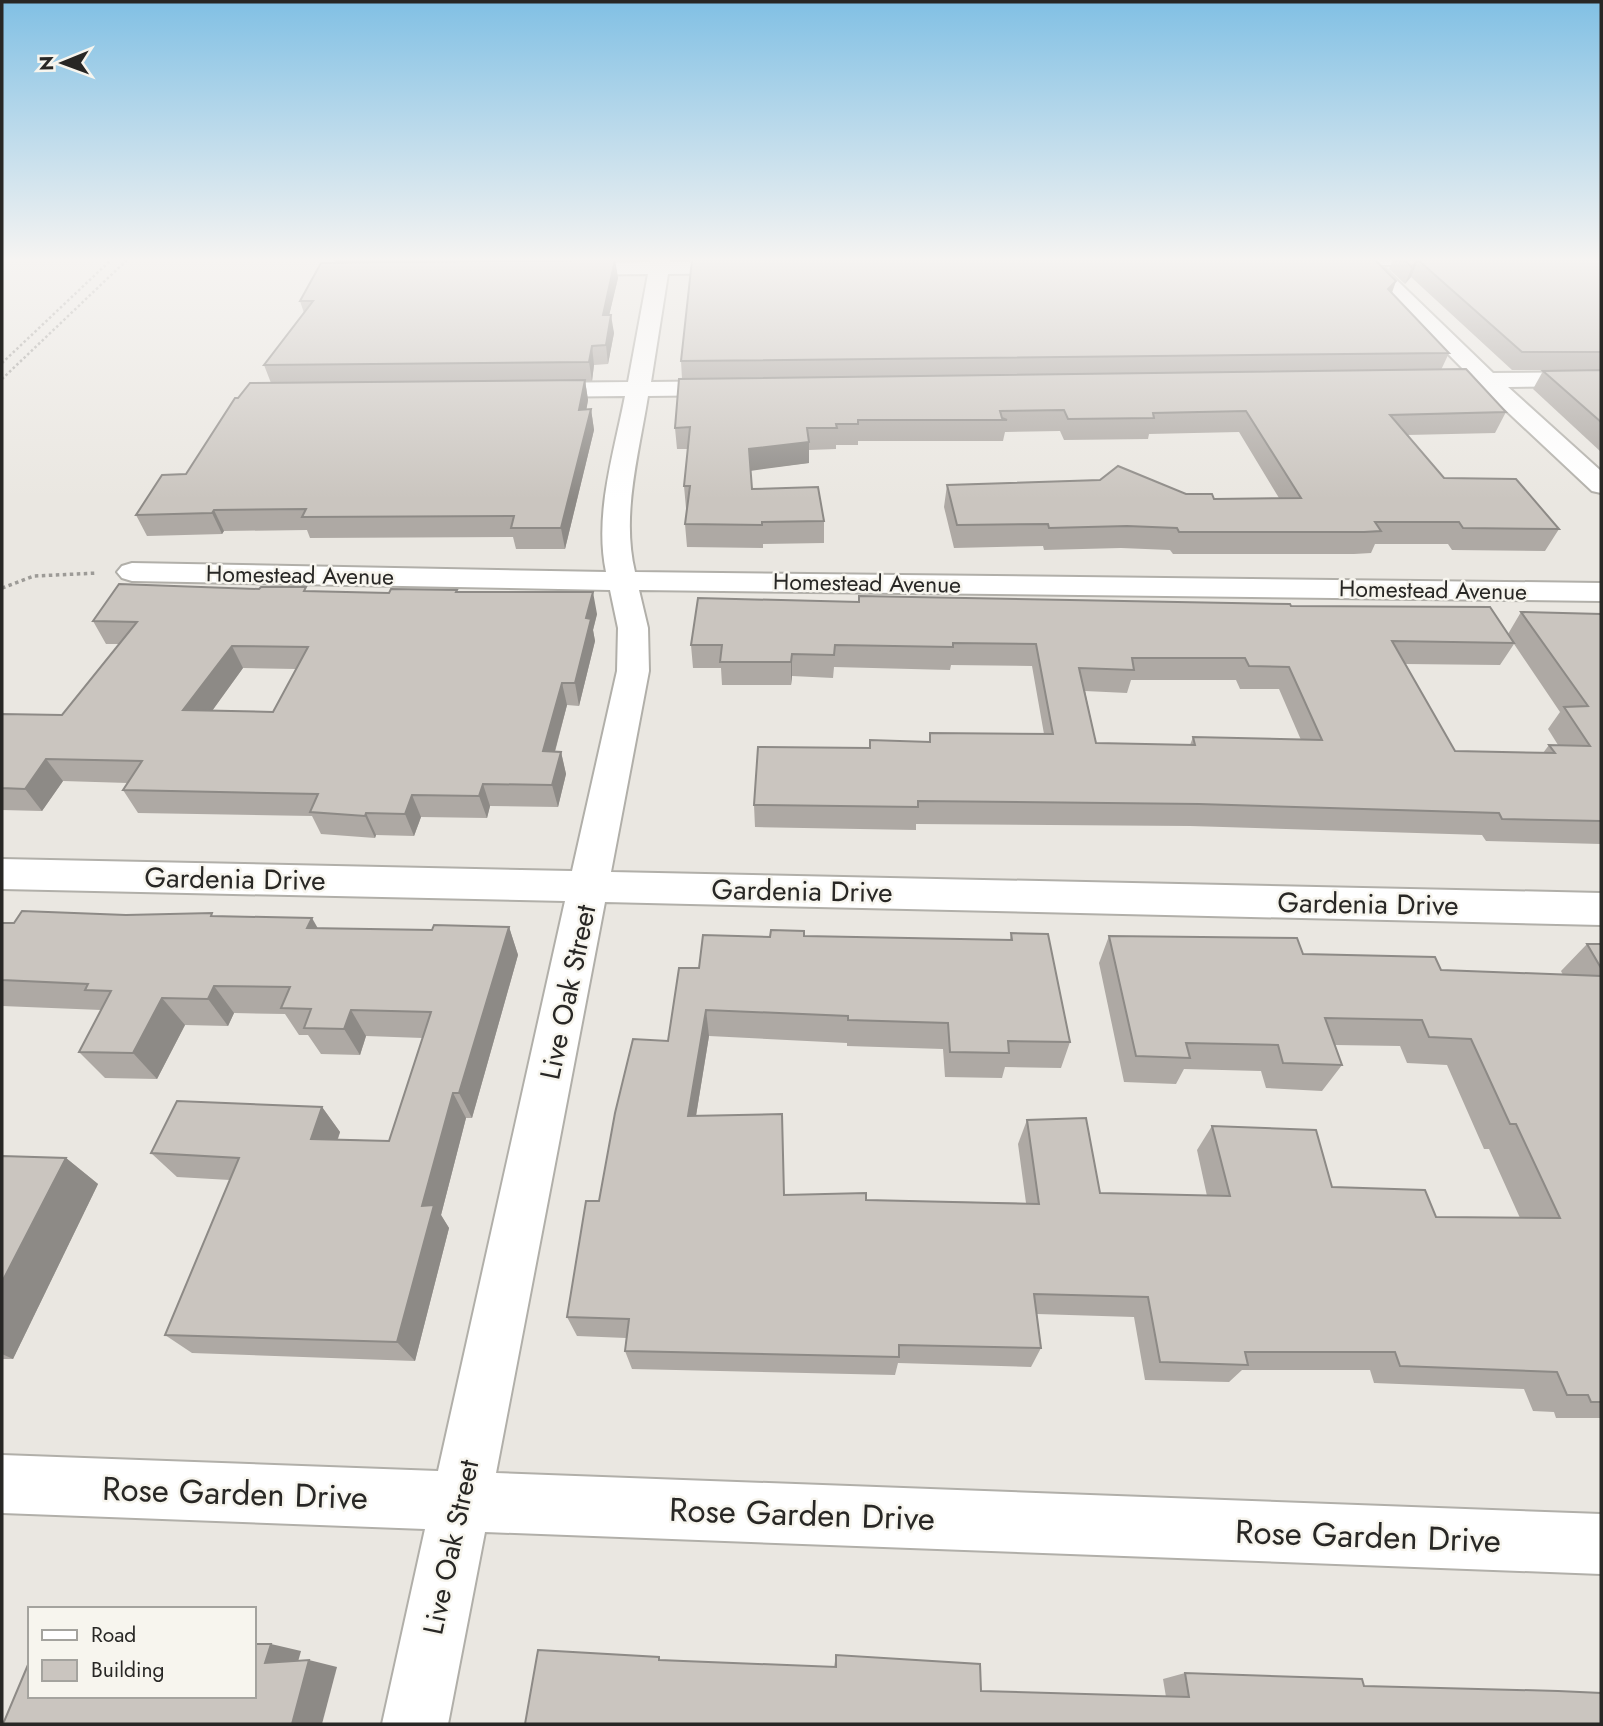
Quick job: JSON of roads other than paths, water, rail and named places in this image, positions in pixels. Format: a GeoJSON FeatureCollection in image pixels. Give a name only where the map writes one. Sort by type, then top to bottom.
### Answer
{"type":"FeatureCollection","features":[{"type":"Feature","properties":{"kind":"street","name":"Live Oak Street"},"geometry":{"type":"LineString","coordinates":[[415,1724],[633,671],[633,628],[617,556],[616,514],[647,338]]}},
{"type":"Feature","properties":{"kind":"street"},"geometry":{"type":"LineString","coordinates":[[1444,338],[1601,485]]}},
{"type":"Feature","properties":{"kind":"street"},"geometry":{"type":"LineString","coordinates":[[1403,381],[1601,379]]}},
{"type":"Feature","properties":{"kind":"street"},"geometry":{"type":"LineString","coordinates":[[512,391],[750,387]]}},
{"type":"Feature","properties":{"kind":"street","name":"Homestead Avenue"},"geometry":{"type":"LineString","coordinates":[[132,572],[623,581],[1601,592]]}},
{"type":"Feature","properties":{"kind":"street","name":"Gardenia Drive"},"geometry":{"type":"LineString","coordinates":[[2,874],[1601,909]]}},
{"type":"Feature","properties":{"kind":"street","name":"Rose Garden Drive"},"geometry":{"type":"LineString","coordinates":[[2,1484],[1601,1545]]}}]}
